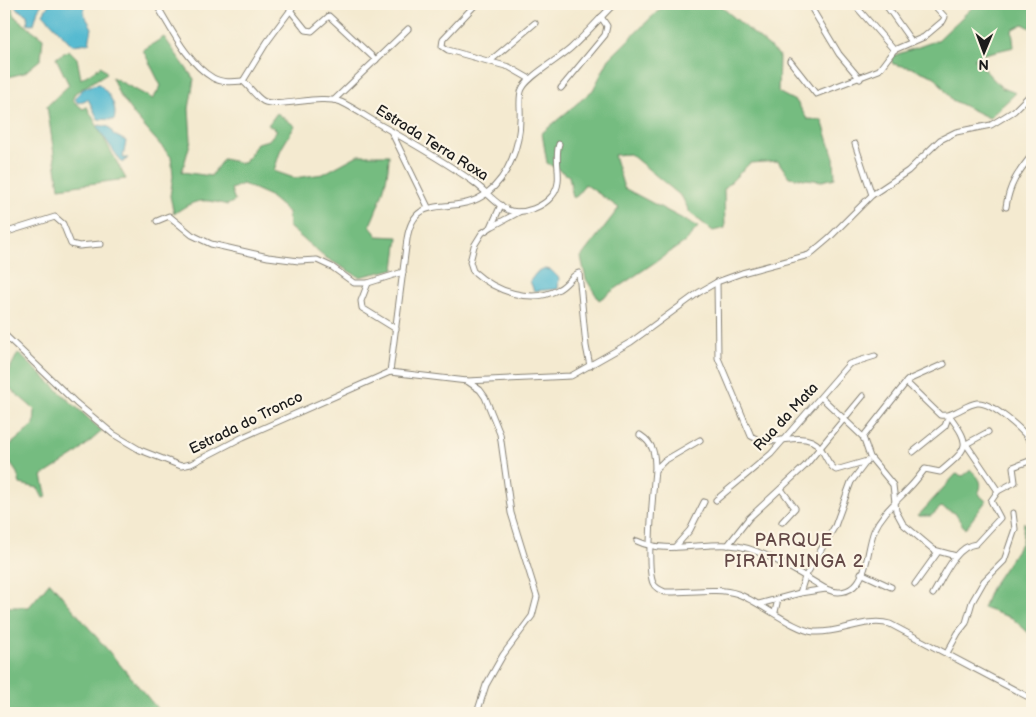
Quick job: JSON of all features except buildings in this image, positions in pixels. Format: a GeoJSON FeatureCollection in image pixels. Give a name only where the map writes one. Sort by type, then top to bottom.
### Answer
{"type":"FeatureCollection","features":[{"type":"Feature","properties":{"kind":"street"},"geometry":{"type":"LineString","coordinates":[[156,4],[195,63],[204,71],[220,80],[243,81],[254,61],[294,4]]}},
{"type":"Feature","properties":{"kind":"street"},"geometry":{"type":"LineString","coordinates":[[476,4],[443,39],[442,46],[448,50],[510,67],[530,79]]}},
{"type":"Feature","properties":{"kind":"street"},"geometry":{"type":"LineString","coordinates":[[519,212],[508,210],[500,205],[488,192],[506,170],[516,149],[519,134],[520,94],[530,79],[560,58],[614,4]]}},
{"type":"Feature","properties":{"kind":"street"},"geometry":{"type":"LineString","coordinates":[[809,4],[839,54],[860,79]]}},
{"type":"Feature","properties":{"kind":"street"},"geometry":{"type":"LineString","coordinates":[[854,4],[894,50]]}},
{"type":"Feature","properties":{"kind":"street"},"geometry":{"type":"LineString","coordinates":[[885,4],[912,42]]}},
{"type":"Feature","properties":{"kind":"street"},"geometry":{"type":"LineString","coordinates":[[790,61],[816,94],[860,79],[879,70],[894,50],[930,33],[944,19],[934,4]]}},
{"type":"Feature","properties":{"kind":"street"},"geometry":{"type":"LineString","coordinates":[[290,10],[306,30],[312,31],[329,16],[376,60]]}},
{"type":"Feature","properties":{"kind":"street"},"geometry":{"type":"LineString","coordinates":[[561,88],[605,35],[607,26],[601,17]]}},
{"type":"Feature","properties":{"kind":"street"},"geometry":{"type":"LineString","coordinates":[[490,61],[535,23]]}},
{"type":"Feature","properties":{"kind":"street"},"geometry":{"type":"LineString","coordinates":[[334,100],[408,29]]}},
{"type":"Feature","properties":{"kind":"street","name":"Estrada Terra Roxa"},"geometry":{"type":"LineString","coordinates":[[243,81],[257,97],[268,102],[334,100],[351,107],[442,160],[488,192]]}},
{"type":"Feature","properties":{"kind":"street"},"geometry":{"type":"LineString","coordinates":[[390,131],[428,207],[420,211],[410,223],[390,372],[467,381],[571,376],[646,332],[698,293],[717,282],[742,273],[808,255],[829,238],[872,195],[908,171],[947,135],[991,125],[1014,111],[1032,94]]}},
{"type":"Feature","properties":{"kind":"street"},"geometry":{"type":"LineString","coordinates":[[559,144],[556,152],[558,183],[555,193],[538,206],[519,212],[492,226],[478,239],[472,254],[471,268],[478,276],[506,292],[526,296],[553,292],[567,284],[579,272],[586,346],[590,366]]}},
{"type":"Feature","properties":{"kind":"street"},"geometry":{"type":"LineString","coordinates":[[855,144],[872,195]]}},
{"type":"Feature","properties":{"kind":"street"},"geometry":{"type":"LineString","coordinates":[[1006,207],[1010,188],[1015,177],[1032,155]]}},
{"type":"Feature","properties":{"kind":"street","name":"Estrada Terra Roxa"},"geometry":{"type":"LineString","coordinates":[[428,207],[458,206],[488,192]]}},
{"type":"Feature","properties":{"kind":"street"},"geometry":{"type":"LineString","coordinates":[[492,226],[500,205]]}},
{"type":"Feature","properties":{"kind":"street"},"geometry":{"type":"LineString","coordinates":[[158,220],[166,216],[172,217],[192,235],[211,244],[268,257],[299,261],[317,260],[332,267],[347,280],[354,283],[368,283],[403,272]]}},
{"type":"Feature","properties":{"kind":"street"},"geometry":{"type":"LineString","coordinates":[[4,233],[50,217],[59,219],[71,244],[79,246],[101,244]]}},
{"type":"Feature","properties":{"kind":"street"},"geometry":{"type":"LineString","coordinates":[[717,282],[718,358],[751,436],[761,440],[808,440],[821,448],[831,466],[836,470],[869,459]]}},
{"type":"Feature","properties":{"kind":"street"},"geometry":{"type":"LineString","coordinates":[[368,283],[361,301],[362,308],[396,329]]}},
{"type":"Feature","properties":{"kind":"street","name":"Estrada do Tronco"},"geometry":{"type":"LineString","coordinates":[[4,334],[76,403],[113,434],[140,450],[181,466],[196,462],[251,433],[390,372]]}},
{"type":"Feature","properties":{"kind":"street","name":"Rua da Mata"},"geometry":{"type":"LineString","coordinates":[[716,500],[764,460],[783,441],[822,398],[849,364],[875,356]]}},
{"type":"Feature","properties":{"kind":"street"},"geometry":{"type":"LineString","coordinates":[[863,437],[906,382],[915,376],[944,364]]}},
{"type":"Feature","properties":{"kind":"street"},"geometry":{"type":"LineString","coordinates":[[467,381],[480,390],[485,397],[500,434],[511,513],[537,597],[532,616],[503,655],[486,685],[477,713]]}},
{"type":"Feature","properties":{"kind":"street"},"geometry":{"type":"LineString","coordinates":[[906,382],[936,413],[949,415],[973,404],[987,404],[1025,435],[1032,444]]}},
{"type":"Feature","properties":{"kind":"street"},"geometry":{"type":"LineString","coordinates":[[728,545],[749,518],[781,489],[821,448],[864,396]]}},
{"type":"Feature","properties":{"kind":"street"},"geometry":{"type":"LineString","coordinates":[[822,398],[863,437],[869,459],[891,480],[896,500],[896,511],[903,524],[938,552],[956,556]]}},
{"type":"Feature","properties":{"kind":"street"},"geometry":{"type":"LineString","coordinates":[[949,415],[963,434],[966,444],[998,492]]}},
{"type":"Feature","properties":{"kind":"street"},"geometry":{"type":"LineString","coordinates":[[913,452],[945,426],[949,415]]}},
{"type":"Feature","properties":{"kind":"street"},"geometry":{"type":"LineString","coordinates":[[637,541],[651,546],[728,545],[751,549],[826,589],[838,592],[848,590],[857,583],[876,528],[896,500],[925,469],[940,472],[963,450],[966,444],[988,432]]}},
{"type":"Feature","properties":{"kind":"street"},"geometry":{"type":"LineString","coordinates":[[640,435],[649,441],[655,455],[651,546],[652,580],[653,584],[661,590],[735,593],[775,612],[804,630],[814,632],[885,622],[1032,699]]}},
{"type":"Feature","properties":{"kind":"street"},"geometry":{"type":"LineString","coordinates":[[655,470],[664,461],[700,440]]}},
{"type":"Feature","properties":{"kind":"street"},"geometry":{"type":"LineString","coordinates":[[800,593],[805,577],[835,526],[851,482],[869,459]]}},
{"type":"Feature","properties":{"kind":"street"},"geometry":{"type":"LineString","coordinates":[[933,594],[956,556],[968,545],[976,544],[1000,518],[991,501],[998,492],[1015,482],[1013,467],[1032,460]]}},
{"type":"Feature","properties":{"kind":"street"},"geometry":{"type":"LineString","coordinates":[[781,489],[795,508],[782,522]]}},
{"type":"Feature","properties":{"kind":"street"},"geometry":{"type":"LineString","coordinates":[[675,547],[690,530],[704,502]]}},
{"type":"Feature","properties":{"kind":"street"},"geometry":{"type":"LineString","coordinates":[[947,653],[966,623],[972,602],[984,582],[1004,561],[1014,529],[1013,513]]}},
{"type":"Feature","properties":{"kind":"street"},"geometry":{"type":"LineString","coordinates":[[915,584],[938,552]]}},
{"type":"Feature","properties":{"kind":"street"},"geometry":{"type":"LineString","coordinates":[[861,573],[891,587]]}},
{"type":"Feature","properties":{"kind":"street"},"geometry":{"type":"LineString","coordinates":[[759,604],[800,593],[826,589]]}},
{"type":"Feature","properties":{"kind":"street"},"geometry":{"type":"LineString","coordinates":[[775,612],[778,599]]}},
{"type":"Feature","properties":{"kind":"green space"},"geometry":{"type":"Polygon","coordinates":[[[4,4],[10,4],[16,18],[43,38],[41,59],[24,73],[4,78],[4,4]]]}},
{"type":"Feature","properties":{"kind":"green space"},"geometry":{"type":"Polygon","coordinates":[[[665,4],[718,4],[779,55],[778,92],[797,102],[807,119],[822,120],[834,158],[835,178],[822,181],[789,177],[778,161],[750,163],[724,189],[725,228],[713,231],[690,213],[682,197],[630,154],[614,155],[624,188],[698,227],[685,242],[599,300],[586,279],[581,257],[619,208],[585,184],[577,196],[573,198],[569,176],[547,163],[542,133],[593,90],[609,59],[665,4]]]}},
{"type":"Feature","properties":{"kind":"green space"},"geometry":{"type":"Polygon","coordinates":[[[976,4],[1032,4],[1032,29],[1023,24],[1012,30],[1014,47],[984,54],[974,59],[1002,88],[1016,93],[989,118],[952,100],[935,77],[912,68],[893,64],[890,57],[938,40],[976,4]]]}},
{"type":"Feature","properties":{"kind":"green space"},"geometry":{"type":"Polygon","coordinates":[[[164,37],[194,79],[189,109],[191,140],[182,172],[211,176],[223,159],[243,163],[257,143],[269,140],[277,130],[268,125],[277,113],[295,126],[281,149],[274,171],[294,178],[323,174],[358,155],[389,155],[383,191],[370,225],[377,236],[398,237],[394,269],[359,277],[323,256],[289,227],[288,212],[268,195],[243,184],[231,189],[235,201],[227,205],[212,201],[199,201],[188,205],[174,214],[170,196],[173,176],[171,157],[134,115],[119,94],[112,77],[153,99],[161,86],[143,50],[164,37]]]}},
{"type":"Feature","properties":{"kind":"green space"},"geometry":{"type":"Polygon","coordinates":[[[69,50],[77,58],[81,79],[101,66],[107,73],[75,93],[72,100],[83,109],[87,107],[126,179],[59,188],[47,106],[69,85],[56,58],[69,50]]]}},
{"type":"Feature","properties":{"kind":"green space"},"geometry":{"type":"Polygon","coordinates":[[[18,353],[102,431],[76,454],[42,476],[47,497],[43,498],[38,488],[20,484],[17,473],[4,454],[4,450],[34,425],[35,410],[6,385],[5,378],[18,353]]]}},
{"type":"Feature","properties":{"kind":"green space"},"geometry":{"type":"Polygon","coordinates":[[[971,470],[981,483],[978,494],[986,501],[965,529],[955,513],[941,507],[931,516],[918,516],[956,474],[963,476],[971,470]]]}},
{"type":"Feature","properties":{"kind":"green space"},"geometry":{"type":"Polygon","coordinates":[[[1024,522],[1032,531],[1032,636],[1012,618],[983,608],[991,588],[1022,542],[1024,522]]]}},
{"type":"Feature","properties":{"kind":"green space"},"geometry":{"type":"Polygon","coordinates":[[[50,582],[161,713],[4,713],[4,607],[29,607],[50,582]]]}},
{"type":"Feature","properties":{"kind":"water"},"geometry":{"type":"Polygon","coordinates":[[[14,4],[42,4],[34,24],[28,24],[27,15],[16,8],[14,4]]]}},
{"type":"Feature","properties":{"kind":"water"},"geometry":{"type":"Polygon","coordinates":[[[49,4],[84,4],[84,14],[92,28],[89,43],[72,45],[43,14],[49,4]]]}},
{"type":"Feature","properties":{"kind":"water"},"geometry":{"type":"Polygon","coordinates":[[[99,84],[112,100],[115,110],[114,120],[98,119],[88,99],[78,103],[75,99],[85,88],[99,84]]]}},
{"type":"Feature","properties":{"kind":"water"},"geometry":{"type":"Polygon","coordinates":[[[99,125],[109,127],[114,135],[126,141],[123,158],[128,158],[122,163],[98,128],[99,125]]]}},
{"type":"Feature","properties":{"kind":"water"},"geometry":{"type":"Polygon","coordinates":[[[545,269],[551,270],[559,278],[558,289],[534,291],[530,281],[536,273],[545,269]]]}},
{"type":"Feature","properties":{"kind":"district","name":"PARQUE PIRATININGA 2"},"geometry":{"type":"Point","coordinates":[794,550]}}]}
